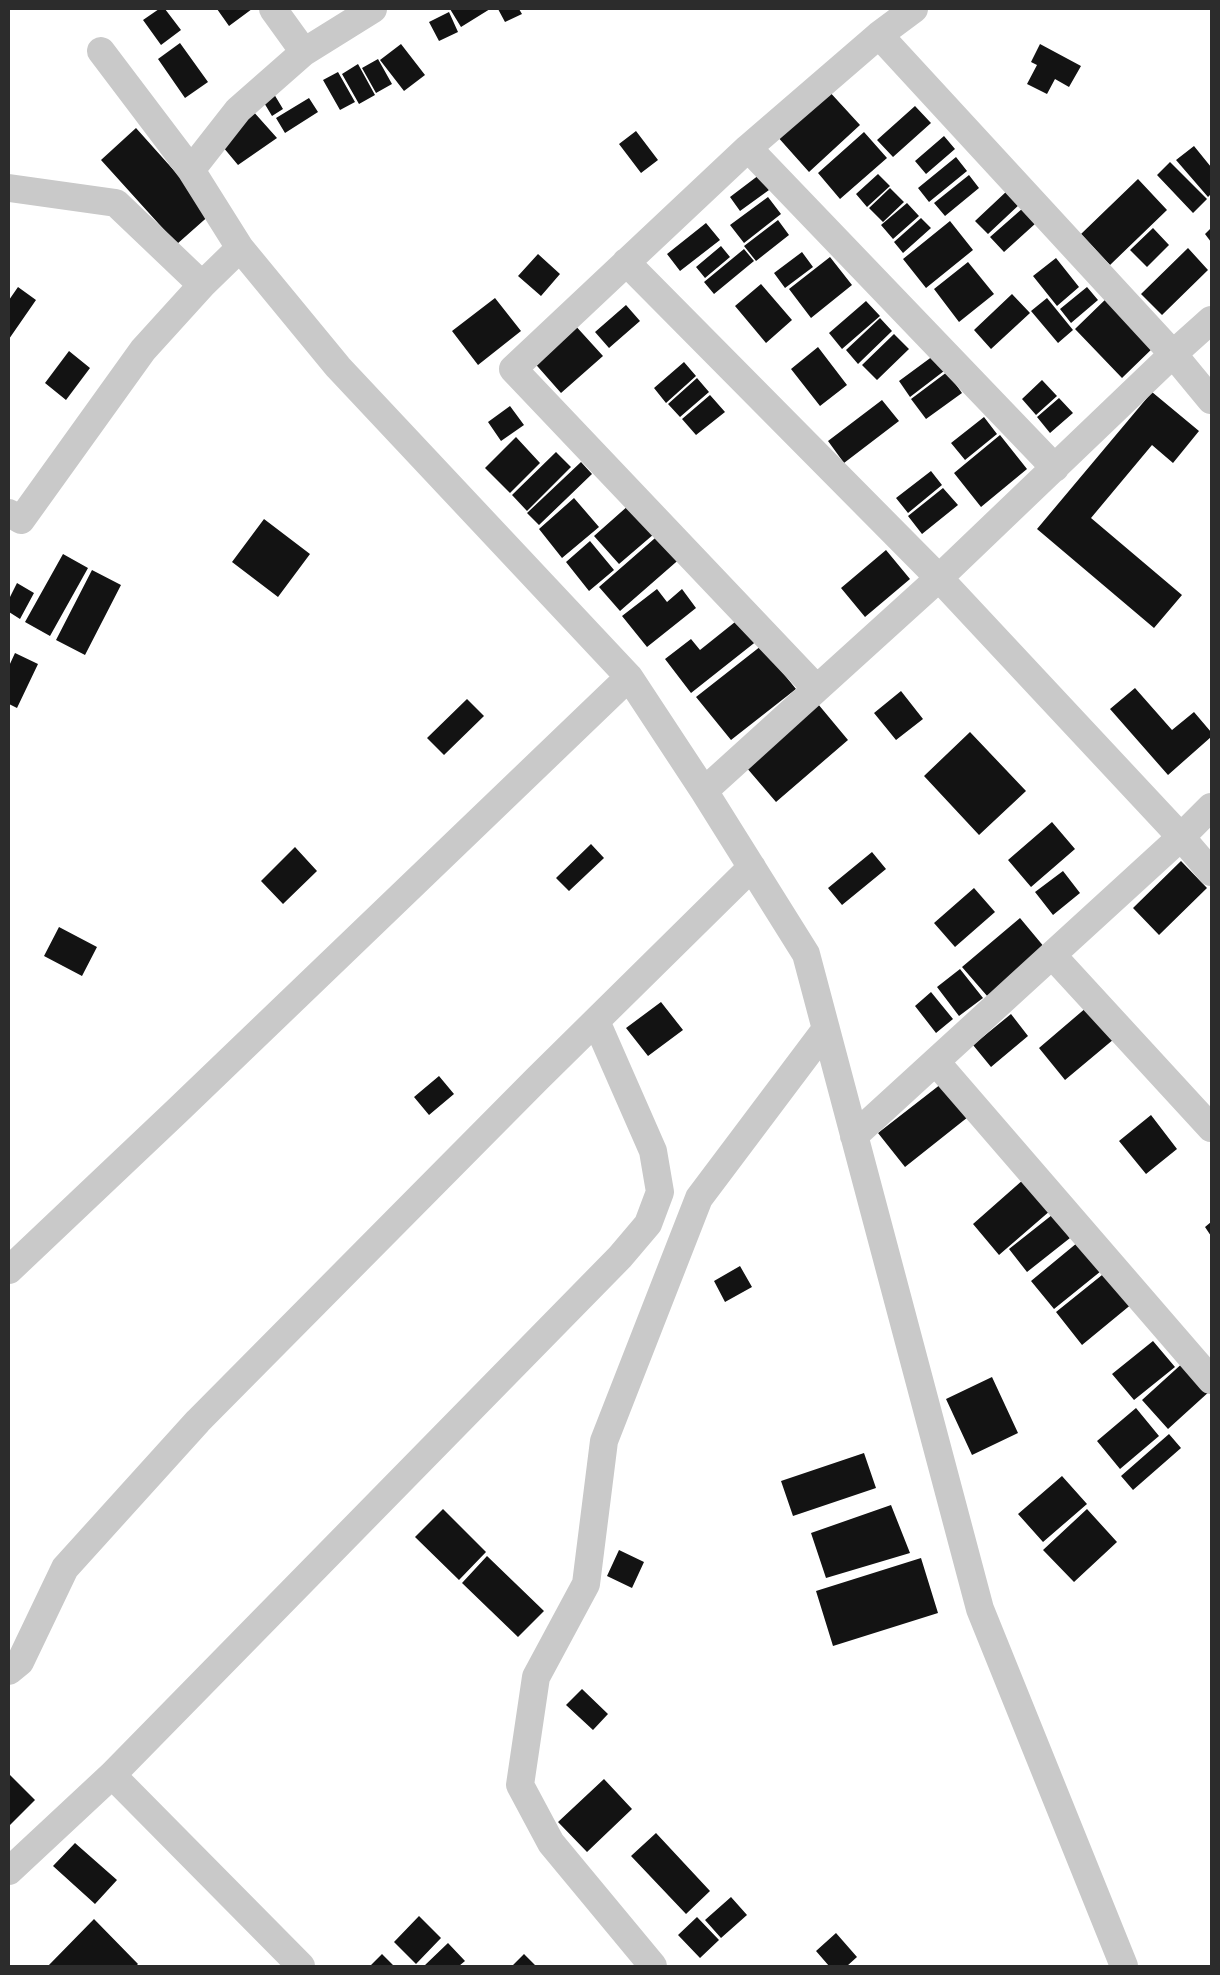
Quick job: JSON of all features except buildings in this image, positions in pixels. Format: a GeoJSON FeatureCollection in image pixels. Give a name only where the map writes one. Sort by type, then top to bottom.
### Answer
{"type":"FeatureCollection","features":[{"type":"Feature","properties":{"kind":"street"},"geometry":{"type":"LineString","coordinates":[[274,9],[304,52]]}},
{"type":"Feature","properties":{"kind":"street"},"geometry":{"type":"LineString","coordinates":[[191,170],[238,110],[304,52],[373,9]]}},
{"type":"Feature","properties":{"kind":"street"},"geometry":{"type":"LineString","coordinates":[[816,688],[513,369],[748,148],[879,34],[914,9]]}},
{"type":"Feature","properties":{"kind":"street"},"geometry":{"type":"LineString","coordinates":[[879,34],[1174,354],[1211,400]]}},
{"type":"Feature","properties":{"kind":"street"},"geometry":{"type":"LineString","coordinates":[[101,51],[191,170],[240,248],[338,367],[629,677],[704,791],[806,954],[980,1609],[1124,1966]]}},
{"type":"Feature","properties":{"kind":"street"},"geometry":{"type":"LineString","coordinates":[[748,148],[1055,468]]}},
{"type":"Feature","properties":{"kind":"street"},"geometry":{"type":"LineString","coordinates":[[9,188],[116,202],[202,285]]}},
{"type":"Feature","properties":{"kind":"street"},"geometry":{"type":"LineString","coordinates":[[9,513],[21,520],[143,350],[202,285],[240,248]]}},
{"type":"Feature","properties":{"kind":"street"},"geometry":{"type":"LineString","coordinates":[[626,262],[939,578],[1181,837],[1211,872]]}},
{"type":"Feature","properties":{"kind":"street"},"geometry":{"type":"LineString","coordinates":[[704,791],[939,578],[1211,320]]}},
{"type":"Feature","properties":{"kind":"street"},"geometry":{"type":"LineString","coordinates":[[9,1270],[629,677]]}},
{"type":"Feature","properties":{"kind":"street"},"geometry":{"type":"LineString","coordinates":[[854,1136],[1211,808]]}},
{"type":"Feature","properties":{"kind":"street"},"geometry":{"type":"LineString","coordinates":[[9,1671],[20,1662],[65,1568],[184,1436],[596,1021],[752,868]]}},
{"type":"Feature","properties":{"kind":"street"},"geometry":{"type":"LineString","coordinates":[[1052,955],[1211,1128]]}},
{"type":"Feature","properties":{"kind":"street"},"geometry":{"type":"LineString","coordinates":[[9,1871],[112,1775],[606,1272],[648,1224],[660,1192],[653,1151],[596,1021]]}},
{"type":"Feature","properties":{"kind":"street"},"geometry":{"type":"LineString","coordinates":[[653,1966],[552,1843],[520,1785],[536,1677],[586,1584],[604,1441],[699,1198],[826,1029]]}},
{"type":"Feature","properties":{"kind":"street"},"geometry":{"type":"LineString","coordinates":[[936,1062],[1211,1380]]}},
{"type":"Feature","properties":{"kind":"street"},"geometry":{"type":"LineString","coordinates":[[112,1775],[302,1966]]}}]}
